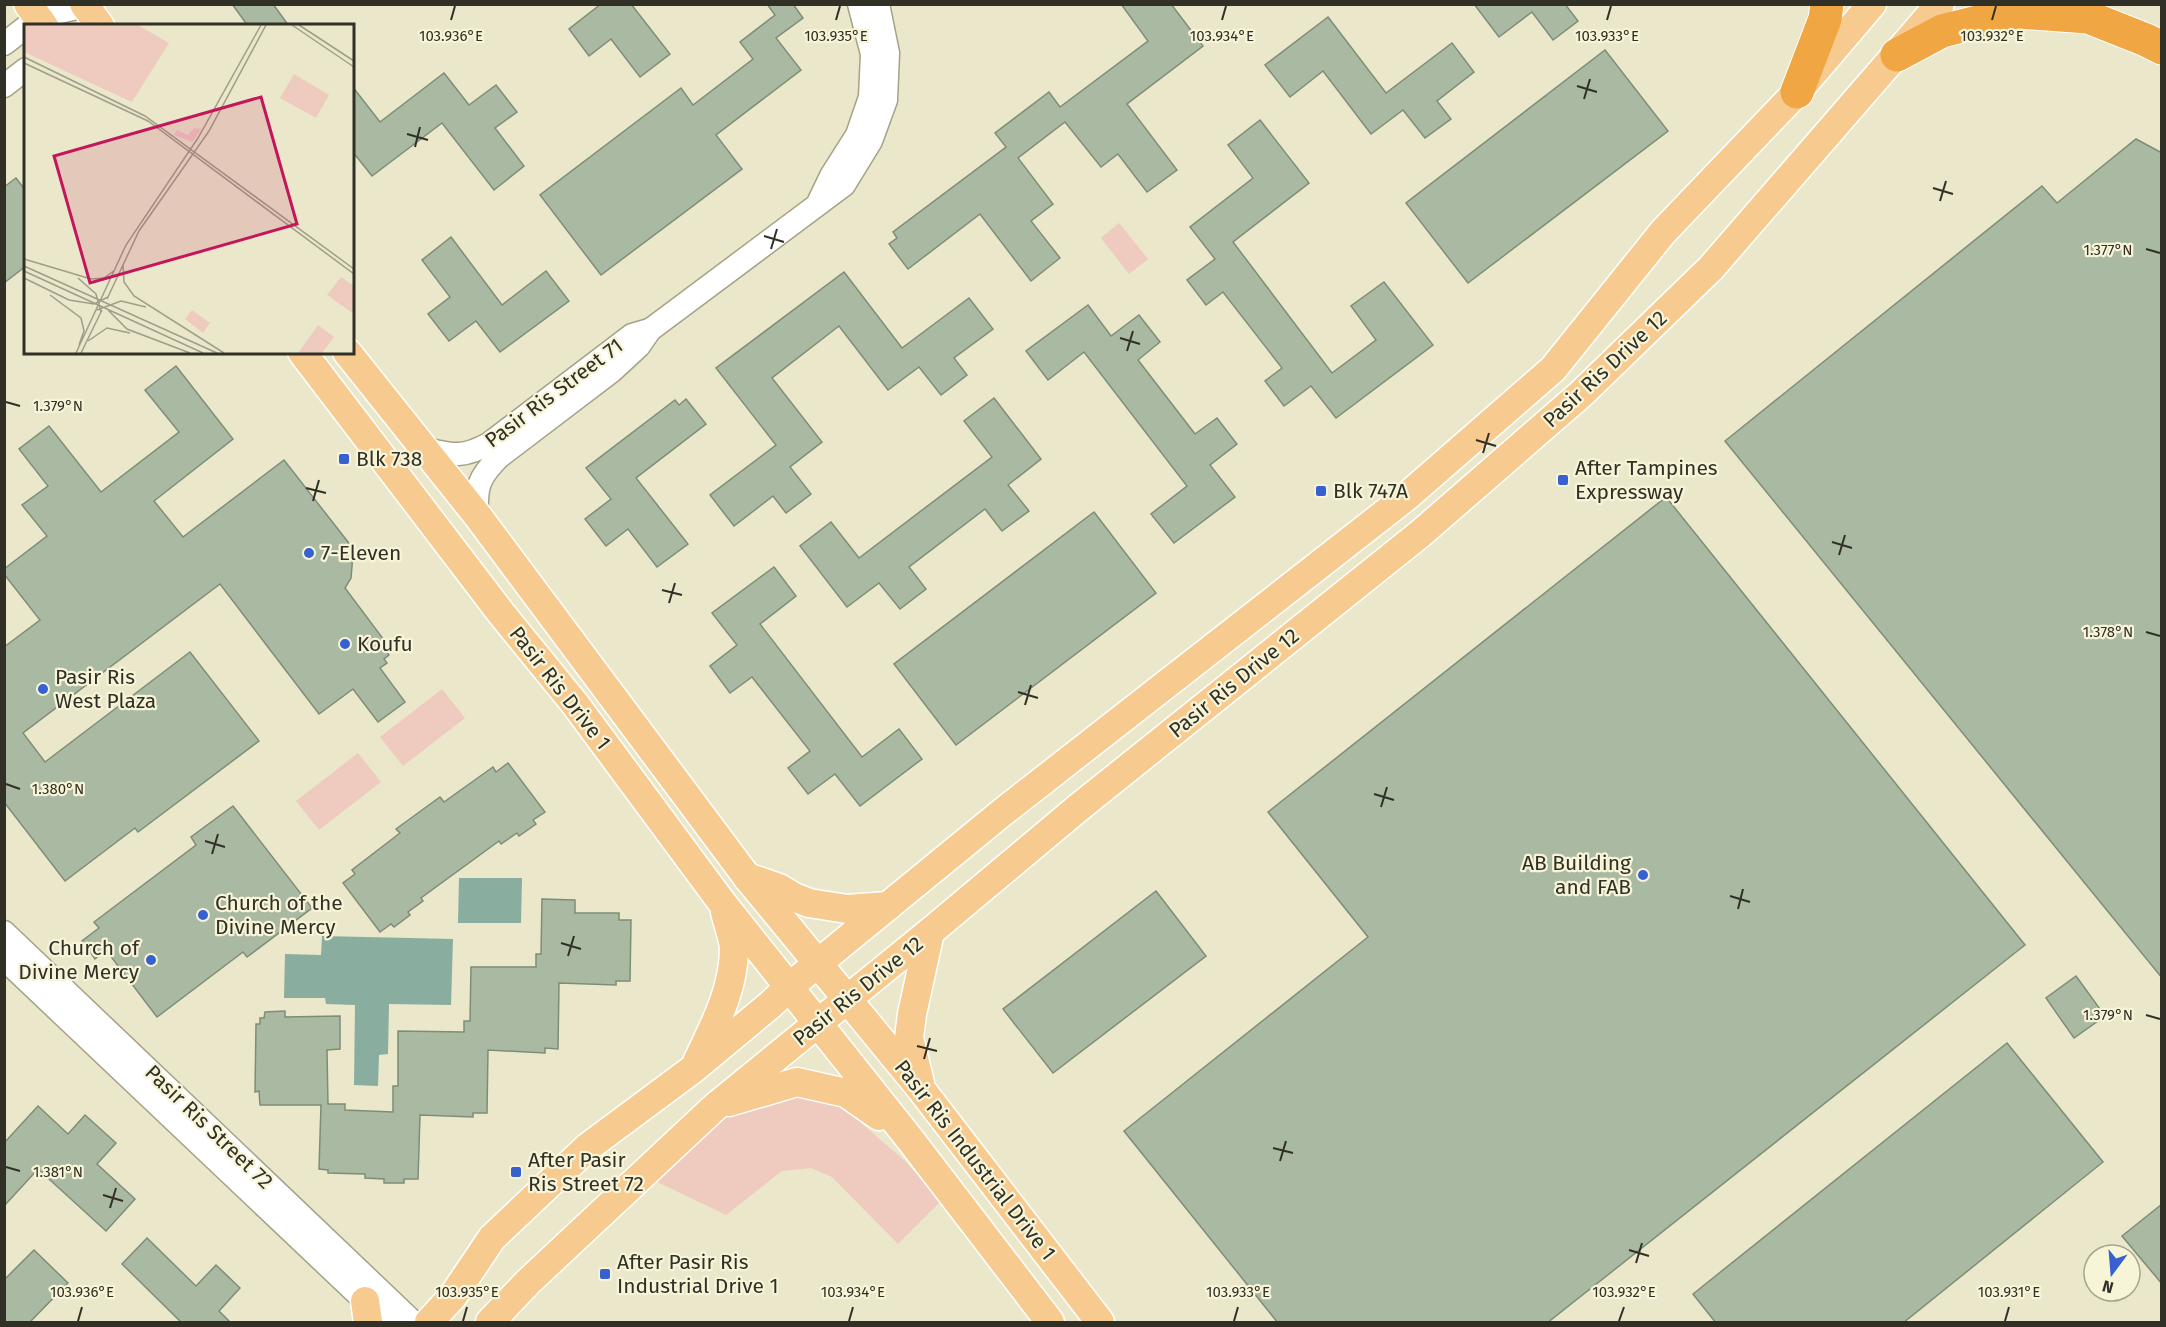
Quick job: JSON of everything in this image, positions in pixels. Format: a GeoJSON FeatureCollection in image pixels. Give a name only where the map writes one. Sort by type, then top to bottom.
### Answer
{"type":"FeatureCollection","features":[{"type":"Feature","properties":{"kind":"highway"},"geometry":{"type":"LineString","coordinates":[[1797,92],[1825,19],[1827,4]]}},
{"type":"Feature","properties":{"kind":"highway"},"geometry":{"type":"LineString","coordinates":[[1897,55],[1942,31],[2017,12],[2088,16],[2162,48]]}},
{"type":"Feature","properties":{"kind":"main road","name":"Pasir Ris Drive 12"},"geometry":{"type":"LineString","coordinates":[[429,1323],[453,1296],[492,1238],[588,1147],[693,1069],[789,987],[1004,811],[1406,497],[1553,369],[1663,232],[1797,92],[1872,4]]}},
{"type":"Feature","properties":{"kind":"main road","name":"Pasir Ris Drive 12"},"geometry":{"type":"LineString","coordinates":[[490,1323],[528,1282],[716,1106],[1078,808],[1420,534],[1581,394],[1711,268],[1940,4]]}},
{"type":"Feature","properties":{"kind":"main road","name":"Pasir Ris Drive 1"},"geometry":{"type":"LineString","coordinates":[[304,354],[501,613],[575,704],[723,904],[818,1024]]}},
{"type":"Feature","properties":{"kind":"main road","name":"Pasir Ris Drive 1"},"geometry":{"type":"LineString","coordinates":[[349,354],[477,515],[747,877],[848,999]]}},
{"type":"Feature","properties":{"kind":"main road"},"geometry":{"type":"LineString","coordinates":[[747,877],[779,888],[809,903],[848,909],[888,906]]}},
{"type":"Feature","properties":{"kind":"main road"},"geometry":{"type":"LineString","coordinates":[[693,1069],[727,996],[731,977],[734,946],[723,904]]}},
{"type":"Feature","properties":{"kind":"main road"},"geometry":{"type":"LineString","coordinates":[[921,1089],[909,1038],[930,932]]}},
{"type":"Feature","properties":{"kind":"main road","name":"Pasir Ris Industrial Drive 1"},"geometry":{"type":"LineString","coordinates":[[848,999],[921,1089],[1100,1323]]}},
{"type":"Feature","properties":{"kind":"main road","name":"Pasir Ris Industrial Drive 1"},"geometry":{"type":"LineString","coordinates":[[818,1024],[909,1138],[1050,1323]]}},
{"type":"Feature","properties":{"kind":"main road"},"geometry":{"type":"LineString","coordinates":[[716,1106],[797,1082],[808,1083],[846,1093],[909,1138]]}},
{"type":"Feature","properties":{"kind":"street","name":"Pasir Ris Street 71"},"geometry":{"type":"LineString","coordinates":[[819,202],[831,176],[857,135],[870,97],[872,54],[859,4]]}},
{"type":"Feature","properties":{"kind":"street","name":"Pasir Ris Street 71"},"geometry":{"type":"LineString","coordinates":[[477,515],[476,490],[488,468],[527,434],[612,371],[639,346],[650,330],[844,185],[871,141],[886,100],[888,53],[878,4]]}},
{"type":"Feature","properties":{"kind":"street"},"geometry":{"type":"LineString","coordinates":[[33,20],[85,13]]}},
{"type":"Feature","properties":{"kind":"street"},"geometry":{"type":"LineString","coordinates":[[4,44],[24,27]]}},
{"type":"Feature","properties":{"kind":"street"},"geometry":{"type":"LineString","coordinates":[[4,86],[24,71]]}},
{"type":"Feature","properties":{"kind":"street","name":"Pasir Ris Street 71"},"geometry":{"type":"LineString","coordinates":[[422,448],[462,455],[477,450],[490,443],[626,339],[650,330]]}},
{"type":"Feature","properties":{"kind":"street","name":"Pasir Ris Street 72"},"geometry":{"type":"LineString","coordinates":[[4,932],[413,1323]]}},
{"type":"Feature","properties":{"kind":"street","name":"Pasir Ris Street 72"},"geometry":{"type":"LineString","coordinates":[[4,959],[366,1312],[387,1323]]}},
{"type":"Feature","properties":{"kind":"shaded area"},"geometry":{"type":"Polygon","coordinates":[[[1119,223],[1148,259],[1129,274],[1101,238],[1119,223]]]}},
{"type":"Feature","properties":{"kind":"shaded area"},"geometry":{"type":"Polygon","coordinates":[[[442,689],[465,718],[403,766],[380,737],[442,689]]]}},
{"type":"Feature","properties":{"kind":"shaded area"},"geometry":{"type":"Polygon","coordinates":[[[358,753],[381,782],[319,830],[296,801],[358,753]]]}},
{"type":"Feature","properties":{"kind":"shaded area"},"geometry":{"type":"Polygon","coordinates":[[[459,878],[522,878],[521,923],[458,923],[459,878]]]}},
{"type":"Feature","properties":{"kind":"shaded area"},"geometry":{"type":"Polygon","coordinates":[[[322,936],[453,939],[451,1005],[389,1004],[388,1054],[379,1055],[378,1086],[354,1085],[355,1005],[326,1004],[325,998],[284,998],[285,954],[321,955],[322,936]]]}},
{"type":"Feature","properties":{"kind":"shaded area"},"geometry":{"type":"Polygon","coordinates":[[[791,1090],[837,1102],[905,1161],[941,1201],[898,1244],[832,1177],[811,1168],[782,1171],[726,1215],[653,1180],[728,1109],[791,1090]]]}},
{"type":"Feature","properties":{"kind":"building"},"geometry":{"type":"Polygon","coordinates":[[[232,4],[273,4],[288,24],[247,24],[232,4]]]}},
{"type":"Feature","properties":{"kind":"building"},"geometry":{"type":"Polygon","coordinates":[[[601,4],[631,4],[670,54],[640,77],[611,39],[589,56],[569,29],[601,4]]]}},
{"type":"Feature","properties":{"kind":"building"},"geometry":{"type":"Polygon","coordinates":[[[767,4],[793,4],[803,18],[776,38],[801,70],[716,135],[742,169],[601,275],[540,195],[681,88],[693,105],[753,59],[740,42],[775,15],[767,4]]]}},
{"type":"Feature","properties":{"kind":"building"},"geometry":{"type":"Polygon","coordinates":[[[1121,4],[1171,4],[1203,46],[1127,104],[1177,170],[1147,192],[1118,154],[1101,167],[1065,122],[1018,158],[1053,204],[1031,221],[1060,258],[1031,281],[980,214],[908,269],[889,244],[897,238],[893,232],[1006,147],[995,133],[1049,92],[1060,107],[1148,41],[1121,4]]]}},
{"type":"Feature","properties":{"kind":"building"},"geometry":{"type":"Polygon","coordinates":[[[1474,4],[1565,4],[1578,21],[1553,40],[1532,12],[1499,37],[1474,4]]]}},
{"type":"Feature","properties":{"kind":"building"},"geometry":{"type":"Polygon","coordinates":[[[1328,17],[1386,93],[1452,43],[1474,72],[1437,101],[1451,119],[1425,138],[1403,110],[1371,134],[1323,71],[1290,97],[1265,65],[1328,17]]]}},
{"type":"Feature","properties":{"kind":"building"},"geometry":{"type":"Polygon","coordinates":[[[1605,50],[1668,131],[1468,283],[1406,203],[1605,50]]]}},
{"type":"Feature","properties":{"kind":"building"},"geometry":{"type":"Polygon","coordinates":[[[444,73],[469,105],[496,85],[517,112],[495,128],[524,166],[494,190],[442,123],[372,176],[354,154],[354,89],[380,122],[444,73]]]}},
{"type":"Feature","properties":{"kind":"building"},"geometry":{"type":"Polygon","coordinates":[[[1260,120],[1309,183],[1233,242],[1332,373],[1376,340],[1351,306],[1384,282],[1433,345],[1336,418],[1311,386],[1284,406],[1265,381],[1282,368],[1223,292],[1206,305],[1187,280],[1215,259],[1190,227],[1253,178],[1228,145],[1260,120]]]}},
{"type":"Feature","properties":{"kind":"building"},"geometry":{"type":"Polygon","coordinates":[[[2136,139],[2162,153],[2162,978],[1725,441],[2042,186],[2057,203],[2136,139]]]}},
{"type":"Feature","properties":{"kind":"building"},"geometry":{"type":"Polygon","coordinates":[[[16,178],[24,188],[24,268],[4,283],[4,187],[16,178]]]}},
{"type":"Feature","properties":{"kind":"building"},"geometry":{"type":"Polygon","coordinates":[[[451,237],[502,305],[546,271],[569,301],[500,352],[476,321],[449,341],[428,314],[450,297],[422,260],[451,237]]]}},
{"type":"Feature","properties":{"kind":"building"},"geometry":{"type":"Polygon","coordinates":[[[844,272],[902,348],[969,298],[993,329],[954,358],[967,375],[941,395],[919,367],[888,390],[839,326],[772,378],[822,442],[790,467],[811,494],[786,513],[773,496],[734,526],[710,495],[776,445],[716,368],[844,272]]]}},
{"type":"Feature","properties":{"kind":"building"},"geometry":{"type":"Polygon","coordinates":[[[1088,305],[1111,336],[1139,315],[1160,342],[1138,360],[1195,434],[1217,418],[1237,444],[1210,465],[1235,497],[1174,543],[1151,514],[1187,486],[1084,352],[1048,380],[1026,351],[1088,305]]]}},
{"type":"Feature","properties":{"kind":"building"},"geometry":{"type":"Polygon","coordinates":[[[176,366],[233,439],[154,501],[183,537],[284,460],[348,542],[353,554],[351,578],[345,588],[390,648],[386,651],[389,655],[384,659],[387,663],[380,668],[405,702],[378,722],[353,689],[319,714],[220,584],[23,733],[45,762],[190,652],[259,741],[138,832],[135,828],[65,881],[4,802],[4,647],[40,620],[4,574],[4,569],[47,536],[22,505],[48,486],[19,449],[49,426],[101,492],[179,432],[145,390],[176,366]]]}},
{"type":"Feature","properties":{"kind":"building"},"geometry":{"type":"Polygon","coordinates":[[[994,398],[1041,459],[1008,485],[1029,511],[1002,531],[985,509],[909,567],[926,589],[900,609],[879,583],[847,607],[800,546],[831,522],[859,558],[992,457],[964,421],[994,398]]]}},
{"type":"Feature","properties":{"kind":"building"},"geometry":{"type":"Polygon","coordinates":[[[686,399],[706,424],[636,478],[688,544],[657,567],[628,529],[606,546],[585,519],[611,499],[586,468],[675,400],[679,405],[686,399]]]}},
{"type":"Feature","properties":{"kind":"building","name":"AB Building and FAB"},"geometry":{"type":"Polygon","coordinates":[[[1666,497],[2025,945],[1547,1323],[1278,1323],[1124,1131],[1368,937],[1268,812],[1666,497]]]}},
{"type":"Feature","properties":{"kind":"building"},"geometry":{"type":"Polygon","coordinates":[[[1094,512],[1156,593],[956,745],[894,664],[1094,512]]]}},
{"type":"Feature","properties":{"kind":"building"},"geometry":{"type":"Polygon","coordinates":[[[774,567],[796,596],[760,624],[862,757],[899,729],[922,759],[860,806],[835,774],[808,794],[788,768],[810,751],[752,677],[730,693],[710,666],[737,645],[712,613],[774,567]]]}},
{"type":"Feature","properties":{"kind":"building"},"geometry":{"type":"Polygon","coordinates":[[[508,763],[545,812],[533,820],[536,824],[519,836],[517,833],[501,844],[499,841],[421,898],[423,901],[408,912],[410,915],[394,927],[391,924],[380,932],[343,883],[355,874],[352,870],[400,833],[396,829],[440,797],[444,802],[493,767],[496,772],[508,763]]]}},
{"type":"Feature","properties":{"kind":"building","name":"Church of the Divine Mercy"},"geometry":{"type":"Polygon","coordinates":[[[233,806],[312,908],[247,957],[243,952],[157,1017],[106,950],[95,959],[82,941],[99,928],[94,922],[196,845],[191,837],[233,806]]]}},
{"type":"Feature","properties":{"kind":"building"},"geometry":{"type":"Polygon","coordinates":[[[1156,891],[1206,956],[1053,1073],[1003,1009],[1156,891]]]}},
{"type":"Feature","properties":{"kind":"building"},"geometry":{"type":"Polygon","coordinates":[[[542,899],[575,900],[575,913],[619,913],[619,920],[631,920],[630,981],[616,981],[616,985],[559,983],[558,1049],[545,1048],[545,1053],[488,1050],[487,1113],[473,1113],[473,1117],[420,1115],[418,1179],[404,1179],[404,1183],[384,1183],[384,1179],[365,1178],[365,1174],[328,1173],[328,1170],[319,1169],[321,1105],[260,1105],[259,1091],[255,1092],[256,1024],[260,1024],[260,1018],[264,1018],[265,1012],[285,1011],[285,1017],[340,1016],[340,1049],[327,1050],[328,1104],[345,1104],[345,1110],[393,1112],[393,1086],[398,1086],[398,1031],[464,1032],[464,1021],[470,1021],[471,967],[536,967],[536,954],[541,954],[542,899]]]}},
{"type":"Feature","properties":{"kind":"building"},"geometry":{"type":"Polygon","coordinates":[[[2076,976],[2105,1016],[2074,1038],[2046,998],[2076,976]]]}},
{"type":"Feature","properties":{"kind":"building"},"geometry":{"type":"Polygon","coordinates":[[[2007,1043],[2103,1162],[1903,1323],[1716,1323],[1693,1294],[2007,1043]]]}},
{"type":"Feature","properties":{"kind":"building"},"geometry":{"type":"Polygon","coordinates":[[[38,1106],[68,1134],[85,1115],[116,1143],[97,1164],[135,1199],[106,1231],[38,1169],[4,1206],[4,1143],[38,1106]]]}},
{"type":"Feature","properties":{"kind":"building"},"geometry":{"type":"Polygon","coordinates":[[[2162,1204],[2162,1284],[2142,1260],[2142,1243],[2128,1243],[2122,1236],[2162,1204]]]}},
{"type":"Feature","properties":{"kind":"building"},"geometry":{"type":"Polygon","coordinates":[[[147,1238],[196,1286],[216,1265],[240,1288],[219,1311],[231,1323],[182,1323],[122,1264],[147,1238]]]}},
{"type":"Feature","properties":{"kind":"building"},"geometry":{"type":"Polygon","coordinates":[[[34,1250],[68,1283],[29,1323],[4,1323],[4,1280],[34,1250]]]}},
{"type":"Feature","properties":{"kind":"place","name":"Blk 738"},"geometry":{"type":"Point","coordinates":[344,459]}},
{"type":"Feature","properties":{"kind":"place","name":"After Tampines Expressway"},"geometry":{"type":"Point","coordinates":[1563,480]}},
{"type":"Feature","properties":{"kind":"place","name":"Blk 747A"},"geometry":{"type":"Point","coordinates":[1321,491]}},
{"type":"Feature","properties":{"kind":"place","name":"7-Eleven"},"geometry":{"type":"Point","coordinates":[309,553]}},
{"type":"Feature","properties":{"kind":"place","name":"Koufu"},"geometry":{"type":"Point","coordinates":[345,644]}},
{"type":"Feature","properties":{"kind":"place","name":"Pasir Ris West Plaza"},"geometry":{"type":"Point","coordinates":[43,689]}},
{"type":"Feature","properties":{"kind":"place","name":"AB Building and FAB"},"geometry":{"type":"Point","coordinates":[1643,875]}},
{"type":"Feature","properties":{"kind":"place","name":"Church of the Divine Mercy"},"geometry":{"type":"Point","coordinates":[203,915]}},
{"type":"Feature","properties":{"kind":"place","name":"Church of Divine Mercy"},"geometry":{"type":"Point","coordinates":[151,960]}},
{"type":"Feature","properties":{"kind":"place","name":"After Pasir Ris Street 72"},"geometry":{"type":"Point","coordinates":[516,1172]}},
{"type":"Feature","properties":{"kind":"place","name":"After Pasir Ris Industrial Drive 1"},"geometry":{"type":"Point","coordinates":[605,1274]}}]}
